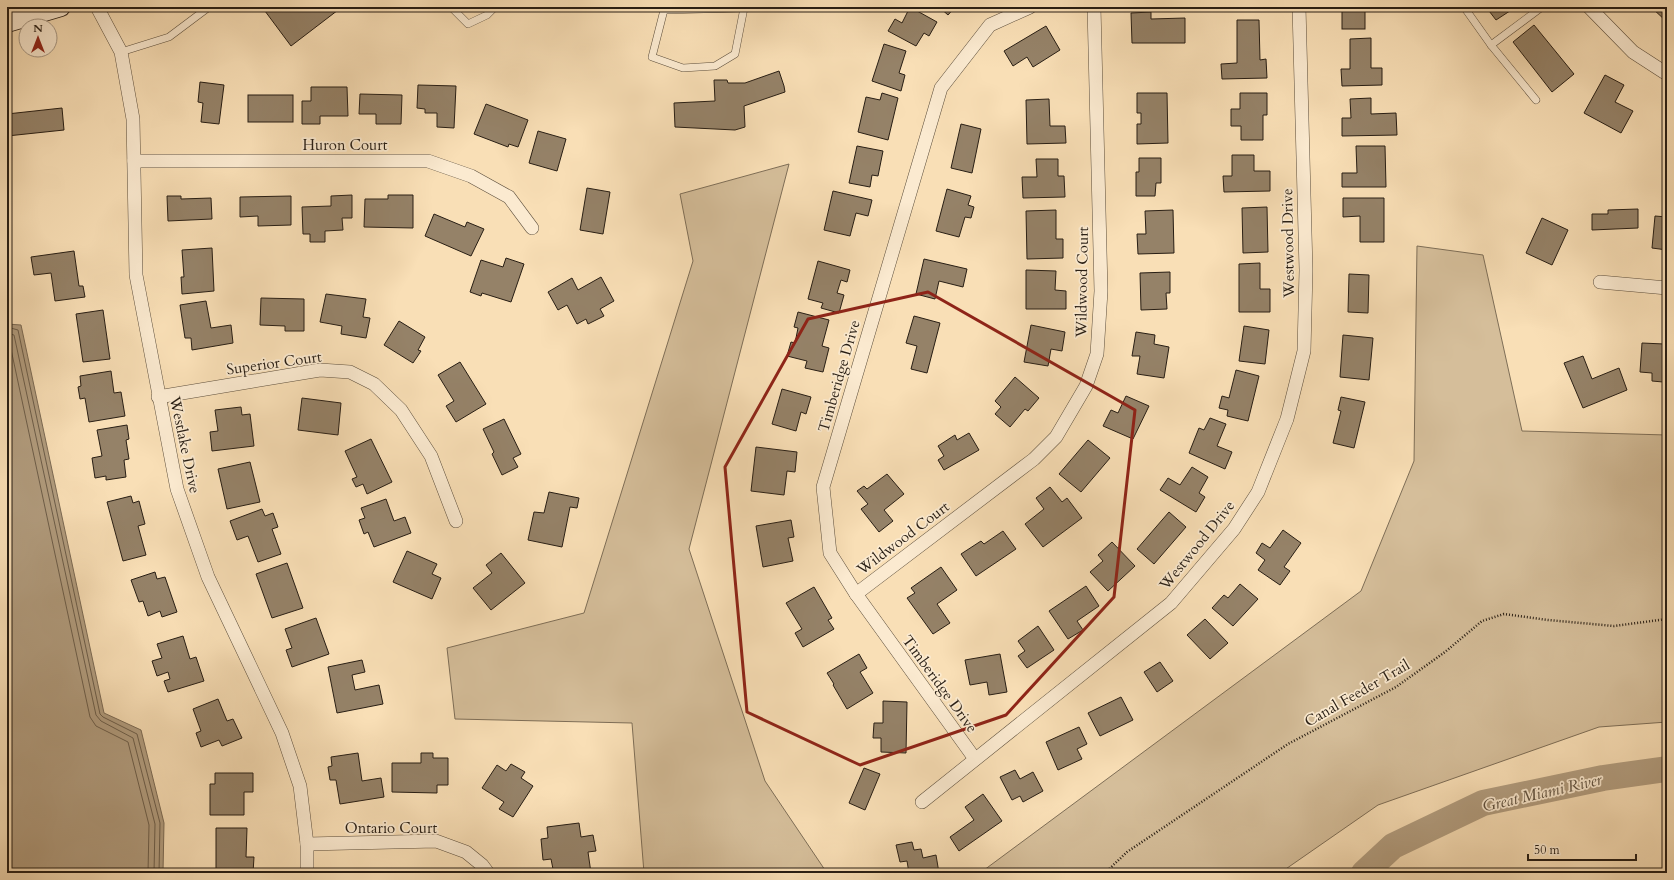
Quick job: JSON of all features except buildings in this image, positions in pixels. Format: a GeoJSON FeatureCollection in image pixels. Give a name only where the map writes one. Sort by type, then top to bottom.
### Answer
{"type":"FeatureCollection","features":[{"type":"Feature","properties":{"kind":"main road"},"geometry":{"type":"LineString","coordinates":[[7,23],[61,7]]}},
{"type":"Feature","properties":{"kind":"street","name":"Westlake Drive"},"geometry":{"type":"LineString","coordinates":[[97,7],[121,52],[133,119],[136,275],[158,397],[177,489],[208,577],[282,733],[300,786],[307,844],[307,873]]}},
{"type":"Feature","properties":{"kind":"street","name":"Timberidge Drive"},"geometry":{"type":"LineString","coordinates":[[975,759],[856,594],[830,553],[823,487],[941,88],[990,25],[1030,7]]}},
{"type":"Feature","properties":{"kind":"street","name":"Wildwood Court"},"geometry":{"type":"LineString","coordinates":[[856,594],[1034,459],[1056,437],[1086,386],[1097,354],[1101,292],[1094,7]]}},
{"type":"Feature","properties":{"kind":"street","name":"Westwood Drive"},"geometry":{"type":"LineString","coordinates":[[922,802],[1171,603],[1234,529],[1258,492],[1288,419],[1304,351],[1306,270],[1299,7]]}},
{"type":"Feature","properties":{"kind":"street"},"geometry":{"type":"LineString","coordinates":[[1589,7],[1633,52],[1667,74]]}},
{"type":"Feature","properties":{"kind":"street","name":"Huron Court"},"geometry":{"type":"LineString","coordinates":[[134,161],[428,161],[471,176],[509,197],[532,228]]}},
{"type":"Feature","properties":{"kind":"street"},"geometry":{"type":"LineString","coordinates":[[1600,282],[1667,288]]}},
{"type":"Feature","properties":{"kind":"street","name":"Superior Court"},"geometry":{"type":"LineString","coordinates":[[158,397],[320,370],[350,372],[374,384],[401,410],[431,456],[456,521]]}},
{"type":"Feature","properties":{"kind":"street","name":"Ontario Court"},"geometry":{"type":"LineString","coordinates":[[307,844],[436,841],[466,852],[482,865],[488,873]]}},
{"type":"Feature","properties":{"kind":"lane"},"geometry":{"type":"LineString","coordinates":[[121,52],[169,37],[210,7]]}},
{"type":"Feature","properties":{"kind":"lane"},"geometry":{"type":"LineString","coordinates":[[451,7],[468,24],[487,15],[495,7]]}},
{"type":"Feature","properties":{"kind":"lane"},"geometry":{"type":"LineString","coordinates":[[1464,7],[1491,46],[1536,100]]}},
{"type":"Feature","properties":{"kind":"lane"},"geometry":{"type":"LineString","coordinates":[[1491,46],[1542,7]]}},
{"type":"Feature","properties":{"kind":"lane"},"geometry":{"type":"LineString","coordinates":[[744,8],[735,54],[715,66],[683,68],[652,58],[664,9],[744,8]]}},
{"type":"Feature","properties":{"kind":"path","name":"Canal Feeder Trail"},"geometry":{"type":"LineString","coordinates":[[1105,873],[1127,852],[1288,744],[1396,687],[1445,652],[1482,621],[1504,614],[1614,626],[1667,619]]}},
{"type":"Feature","properties":{"kind":"highlighted area"},"geometry":{"type":"Polygon","coordinates":[[[928,292],[1135,410],[1114,597],[1006,715],[860,765],[747,712],[725,467],[808,319],[928,292]]]}},
{"type":"Feature","properties":{"kind":"shaded area"},"geometry":{"type":"Polygon","coordinates":[[[789,164],[689,549],[765,781],[827,873],[644,873],[632,723],[455,719],[447,648],[584,613],[693,261],[680,194],[789,164]]]}},
{"type":"Feature","properties":{"kind":"shaded area"},"geometry":{"type":"Polygon","coordinates":[[[1417,246],[1483,255],[1522,431],[1667,435],[1667,722],[1599,727],[1378,805],[1280,873],[980,873],[1361,591],[1414,461],[1417,246]]]}},
{"type":"Feature","properties":{"kind":"water"},"geometry":{"type":"Polygon","coordinates":[[[7,324],[21,325],[104,713],[141,730],[164,823],[163,872],[160,873],[7,873],[7,324]]]}},
{"type":"Feature","properties":{"kind":"waterway","name":"Great Miami River"},"geometry":{"type":"LineString","coordinates":[[1364,873],[1393,846],[1483,803],[1603,778],[1667,769]]}}]}
